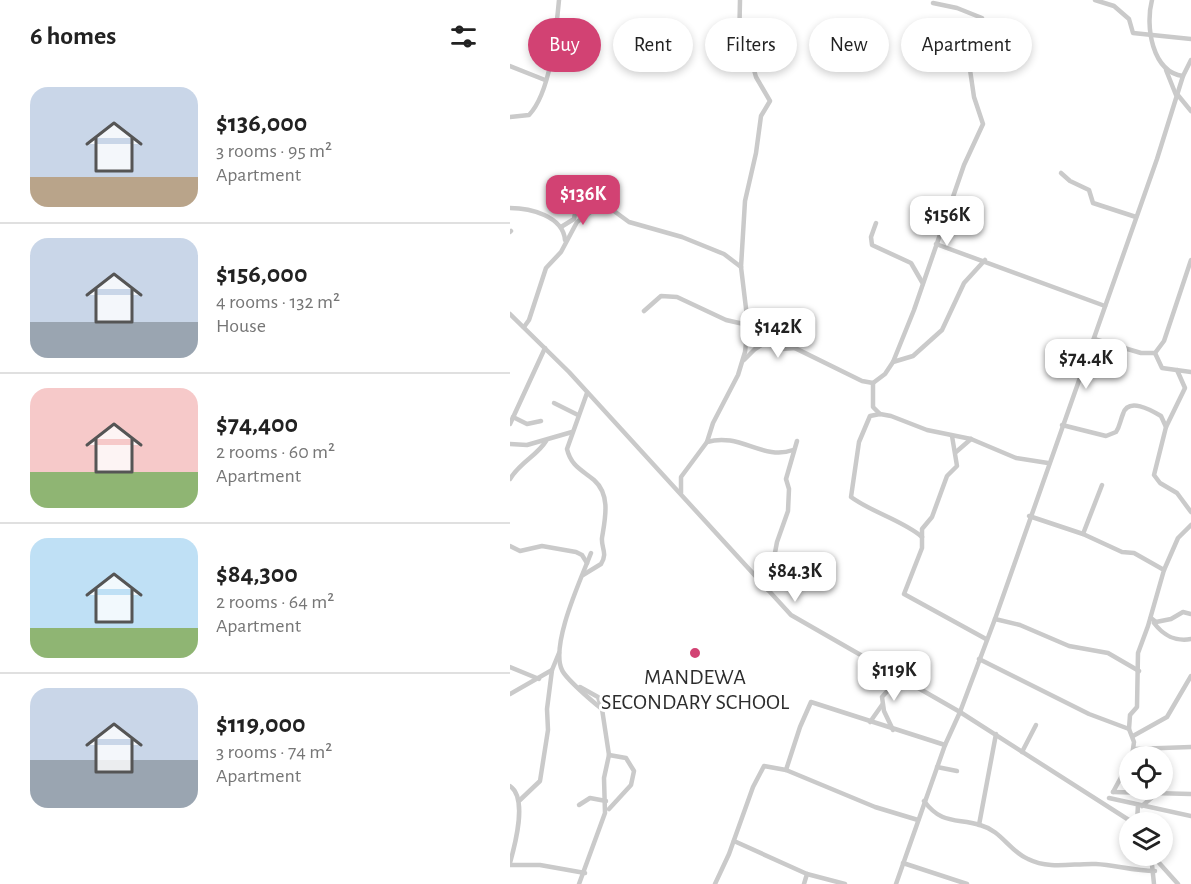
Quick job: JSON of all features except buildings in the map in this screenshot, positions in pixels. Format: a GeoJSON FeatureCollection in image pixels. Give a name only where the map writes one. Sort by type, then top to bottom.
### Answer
{"type":"FeatureCollection","features":[{"type":"Feature","properties":{"kind":"street"},"geometry":{"type":"LineString","coordinates":[[510,117],[531,113],[545,80],[560,0]]}},
{"type":"Feature","properties":{"kind":"street"},"geometry":{"type":"LineString","coordinates":[[681,496],[679,485],[683,473],[707,442],[742,362],[748,325],[741,267],[746,195],[756,153],[761,116],[770,101],[756,77],[752,63],[739,47],[740,0]]}},
{"type":"Feature","properties":{"kind":"street"},"geometry":{"type":"LineString","coordinates":[[1095,0],[1114,3],[1129,19],[1133,33],[1191,39]]}},
{"type":"Feature","properties":{"kind":"street"},"geometry":{"type":"LineString","coordinates":[[1151,2],[1149,35],[1177,95],[1191,111]]}},
{"type":"Feature","properties":{"kind":"street"},"geometry":{"type":"LineString","coordinates":[[873,383],[885,374],[893,362],[914,310],[964,165],[983,124],[974,97],[969,63],[982,22],[980,15],[971,15],[957,8],[933,3]]}},
{"type":"Feature","properties":{"kind":"street"},"geometry":{"type":"LineString","coordinates":[[896,884],[924,801],[995,619],[1029,516],[1157,159],[1183,76],[1191,60]]}},
{"type":"Feature","properties":{"kind":"street"},"geometry":{"type":"LineString","coordinates":[[510,66],[545,80]]}},
{"type":"Feature","properties":{"kind":"street"},"geometry":{"type":"LineString","coordinates":[[1166,70],[1183,76]]}},
{"type":"Feature","properties":{"kind":"street"},"geometry":{"type":"LineString","coordinates":[[1061,173],[1070,181],[1089,190],[1093,203],[1136,217]]}},
{"type":"Feature","properties":{"kind":"street"},"geometry":{"type":"LineString","coordinates":[[524,327],[529,320],[543,274],[562,250],[565,240],[584,214],[592,213],[606,203],[629,222],[682,237],[724,254],[741,267]]}},
{"type":"Feature","properties":{"kind":"street"},"geometry":{"type":"LineString","coordinates":[[510,208],[542,213],[561,227],[565,240]]}},
{"type":"Feature","properties":{"kind":"street"},"geometry":{"type":"LineString","coordinates":[[561,227],[574,219],[576,208]]}},
{"type":"Feature","properties":{"kind":"street"},"geometry":{"type":"LineString","coordinates":[[876,223],[871,237],[872,245],[911,263],[922,282]]}},
{"type":"Feature","properties":{"kind":"street"},"geometry":{"type":"LineString","coordinates":[[936,244],[985,260],[1105,306]]}},
{"type":"Feature","properties":{"kind":"street"},"geometry":{"type":"LineString","coordinates":[[893,362],[913,356],[942,330],[968,277],[985,260]]}},
{"type":"Feature","properties":{"kind":"street"},"geometry":{"type":"LineString","coordinates":[[1191,260],[1164,341],[1155,354],[1157,363],[1162,368],[1191,372]]}},
{"type":"Feature","properties":{"kind":"street"},"geometry":{"type":"LineString","coordinates":[[644,311],[661,296],[671,295],[726,320],[748,325],[827,365],[873,383]]}},
{"type":"Feature","properties":{"kind":"street"},"geometry":{"type":"LineString","coordinates":[[510,314],[546,348],[798,620],[960,712],[1119,813]]}},
{"type":"Feature","properties":{"kind":"street"},"geometry":{"type":"LineString","coordinates":[[742,362],[774,337]]}},
{"type":"Feature","properties":{"kind":"street"},"geometry":{"type":"LineString","coordinates":[[1094,339],[1141,353],[1155,354]]}},
{"type":"Feature","properties":{"kind":"street"},"geometry":{"type":"LineString","coordinates":[[768,340],[782,348],[796,348]]}},
{"type":"Feature","properties":{"kind":"street"},"geometry":{"type":"LineString","coordinates":[[510,424],[546,348]]}},
{"type":"Feature","properties":{"kind":"street"},"geometry":{"type":"LineString","coordinates":[[1177,370],[1185,388],[1166,427],[1154,475],[1160,483],[1177,493],[1191,512]]}},
{"type":"Feature","properties":{"kind":"street"},"geometry":{"type":"LineString","coordinates":[[873,383],[873,407],[880,414],[952,436],[971,439],[1016,458],[1048,463]]}},
{"type":"Feature","properties":{"kind":"street"},"geometry":{"type":"LineString","coordinates":[[583,575],[601,564],[606,551],[602,539],[606,509],[600,487],[570,458],[567,446],[587,393]]}},
{"type":"Feature","properties":{"kind":"street"},"geometry":{"type":"LineString","coordinates":[[554,403],[578,415]]}},
{"type":"Feature","properties":{"kind":"street"},"geometry":{"type":"LineString","coordinates":[[1062,425],[1111,435],[1120,427],[1125,409],[1138,406],[1161,416],[1166,427]]}},
{"type":"Feature","properties":{"kind":"street"},"geometry":{"type":"LineString","coordinates":[[880,414],[870,416],[865,422],[850,495],[853,500],[889,520],[909,527],[922,537]]}},
{"type":"Feature","properties":{"kind":"street"},"geometry":{"type":"LineString","coordinates":[[513,417],[527,424],[541,421]]}},
{"type":"Feature","properties":{"kind":"street"},"geometry":{"type":"LineString","coordinates":[[510,444],[527,445],[546,441],[565,432],[572,432]]}},
{"type":"Feature","properties":{"kind":"street"},"geometry":{"type":"LineString","coordinates":[[952,436],[957,466],[944,482],[932,517],[922,529],[922,548],[904,594],[912,601],[986,639]]}},
{"type":"Feature","properties":{"kind":"street"},"geometry":{"type":"LineString","coordinates":[[707,442],[726,438],[775,453],[793,450]]}},
{"type":"Feature","properties":{"kind":"street"},"geometry":{"type":"LineString","coordinates":[[956,452],[971,439]]}},
{"type":"Feature","properties":{"kind":"street"},"geometry":{"type":"LineString","coordinates":[[510,479],[530,455],[539,452],[546,441]]}},
{"type":"Feature","properties":{"kind":"street"},"geometry":{"type":"LineString","coordinates":[[768,590],[788,511],[789,489],[786,479],[797,441]]}},
{"type":"Feature","properties":{"kind":"street"},"geometry":{"type":"LineString","coordinates":[[1083,534],[1102,485]]}},
{"type":"Feature","properties":{"kind":"street"},"geometry":{"type":"LineString","coordinates":[[1029,516],[1083,534],[1122,552],[1137,554],[1164,570]]}},
{"type":"Feature","properties":{"kind":"street"},"geometry":{"type":"LineString","coordinates":[[1134,746],[1133,736],[1129,729],[1130,715],[1137,707],[1138,652],[1152,620],[1166,560],[1178,538],[1191,525]]}},
{"type":"Feature","properties":{"kind":"street"},"geometry":{"type":"LineString","coordinates":[[510,546],[520,551],[542,546],[576,552],[582,555],[587,563]]}},
{"type":"Feature","properties":{"kind":"street"},"geometry":{"type":"LineString","coordinates":[[579,884],[600,832],[606,801],[604,778],[609,755],[603,711],[585,697],[578,686],[562,670],[560,651],[564,622],[591,553]]}},
{"type":"Feature","properties":{"kind":"street"},"geometry":{"type":"LineString","coordinates":[[1152,620],[1171,619],[1183,612],[1191,614]]}},
{"type":"Feature","properties":{"kind":"street"},"geometry":{"type":"LineString","coordinates":[[995,619],[1020,625],[1069,646],[1108,653],[1139,671]]}},
{"type":"Feature","properties":{"kind":"street"},"geometry":{"type":"LineString","coordinates":[[1152,620],[1164,634],[1182,640],[1191,639]]}},
{"type":"Feature","properties":{"kind":"street"},"geometry":{"type":"LineString","coordinates":[[560,651],[552,670],[546,709],[548,730],[540,781],[520,800],[515,847],[510,864],[540,865],[585,873]]}},
{"type":"Feature","properties":{"kind":"street"},"geometry":{"type":"LineString","coordinates":[[979,659],[1089,714],[1129,729]]}},
{"type":"Feature","properties":{"kind":"street"},"geometry":{"type":"LineString","coordinates":[[1131,667],[1138,681]]}},
{"type":"Feature","properties":{"kind":"street"},"geometry":{"type":"LineString","coordinates":[[510,668],[539,679]]}},
{"type":"Feature","properties":{"kind":"street"},"geometry":{"type":"LineString","coordinates":[[510,694],[552,670]]}},
{"type":"Feature","properties":{"kind":"street"},"geometry":{"type":"LineString","coordinates":[[1133,736],[1167,717],[1191,676]]}},
{"type":"Feature","properties":{"kind":"street"},"geometry":{"type":"LineString","coordinates":[[870,722],[882,705],[884,694],[899,678]]}},
{"type":"Feature","properties":{"kind":"street"},"geometry":{"type":"LineString","coordinates":[[786,770],[811,702],[945,745]]}},
{"type":"Feature","properties":{"kind":"street"},"geometry":{"type":"LineString","coordinates":[[882,705],[893,730]]}},
{"type":"Feature","properties":{"kind":"street"},"geometry":{"type":"LineString","coordinates":[[1023,752],[1036,725]]}},
{"type":"Feature","properties":{"kind":"street"},"geometry":{"type":"LineString","coordinates":[[979,825],[996,734]]}},
{"type":"Feature","properties":{"kind":"street"},"geometry":{"type":"LineString","coordinates":[[1173,748],[1191,747]]}},
{"type":"Feature","properties":{"kind":"street"},"geometry":{"type":"LineString","coordinates":[[609,755],[623,757],[630,761],[634,776],[631,785],[609,809]]}},
{"type":"Feature","properties":{"kind":"street"},"geometry":{"type":"LineString","coordinates":[[715,884],[760,771],[769,765],[875,807],[918,820]]}},
{"type":"Feature","properties":{"kind":"street"},"geometry":{"type":"LineString","coordinates":[[937,767],[957,771]]}},
{"type":"Feature","properties":{"kind":"street"},"geometry":{"type":"LineString","coordinates":[[1106,804],[1119,781]]}},
{"type":"Feature","properties":{"kind":"street"},"geometry":{"type":"LineString","coordinates":[[510,786],[520,800]]}},
{"type":"Feature","properties":{"kind":"street"},"geometry":{"type":"LineString","coordinates":[[1113,792],[1119,792]]}},
{"type":"Feature","properties":{"kind":"street"},"geometry":{"type":"LineString","coordinates":[[1173,793],[1191,794]]}},
{"type":"Feature","properties":{"kind":"street"},"geometry":{"type":"LineString","coordinates":[[579,805],[590,798],[606,801]]}},
{"type":"Feature","properties":{"kind":"street"},"geometry":{"type":"LineString","coordinates":[[1109,798],[1191,816]]}},
{"type":"Feature","properties":{"kind":"street"},"geometry":{"type":"LineString","coordinates":[[1139,812],[1140,805],[1147,800]]}},
{"type":"Feature","properties":{"kind":"street"},"geometry":{"type":"LineString","coordinates":[[924,801],[941,818],[968,825],[979,825],[1001,835],[1016,853],[1031,860],[1063,867],[1096,864],[1120,869],[1155,871]]}},
{"type":"Feature","properties":{"kind":"street"},"geometry":{"type":"LineString","coordinates":[[734,841],[807,874],[845,884]]}},
{"type":"Feature","properties":{"kind":"street"},"geometry":{"type":"LineString","coordinates":[[903,863],[966,884]]}},
{"type":"Feature","properties":{"kind":"street"},"geometry":{"type":"LineString","coordinates":[[1154,866],[1154,884]]}},
{"type":"Feature","properties":{"kind":"street"},"geometry":{"type":"LineString","coordinates":[[1161,866],[1178,884]]}},
{"type":"Feature","properties":{"kind":"street"},"geometry":{"type":"LineString","coordinates":[[804,884],[807,874]]}},
{"type":"Feature","properties":{"kind":"place","name":"MANDEWA SECONDARY SCHOOL"},"geometry":{"type":"Point","coordinates":[695,653]}}]}
